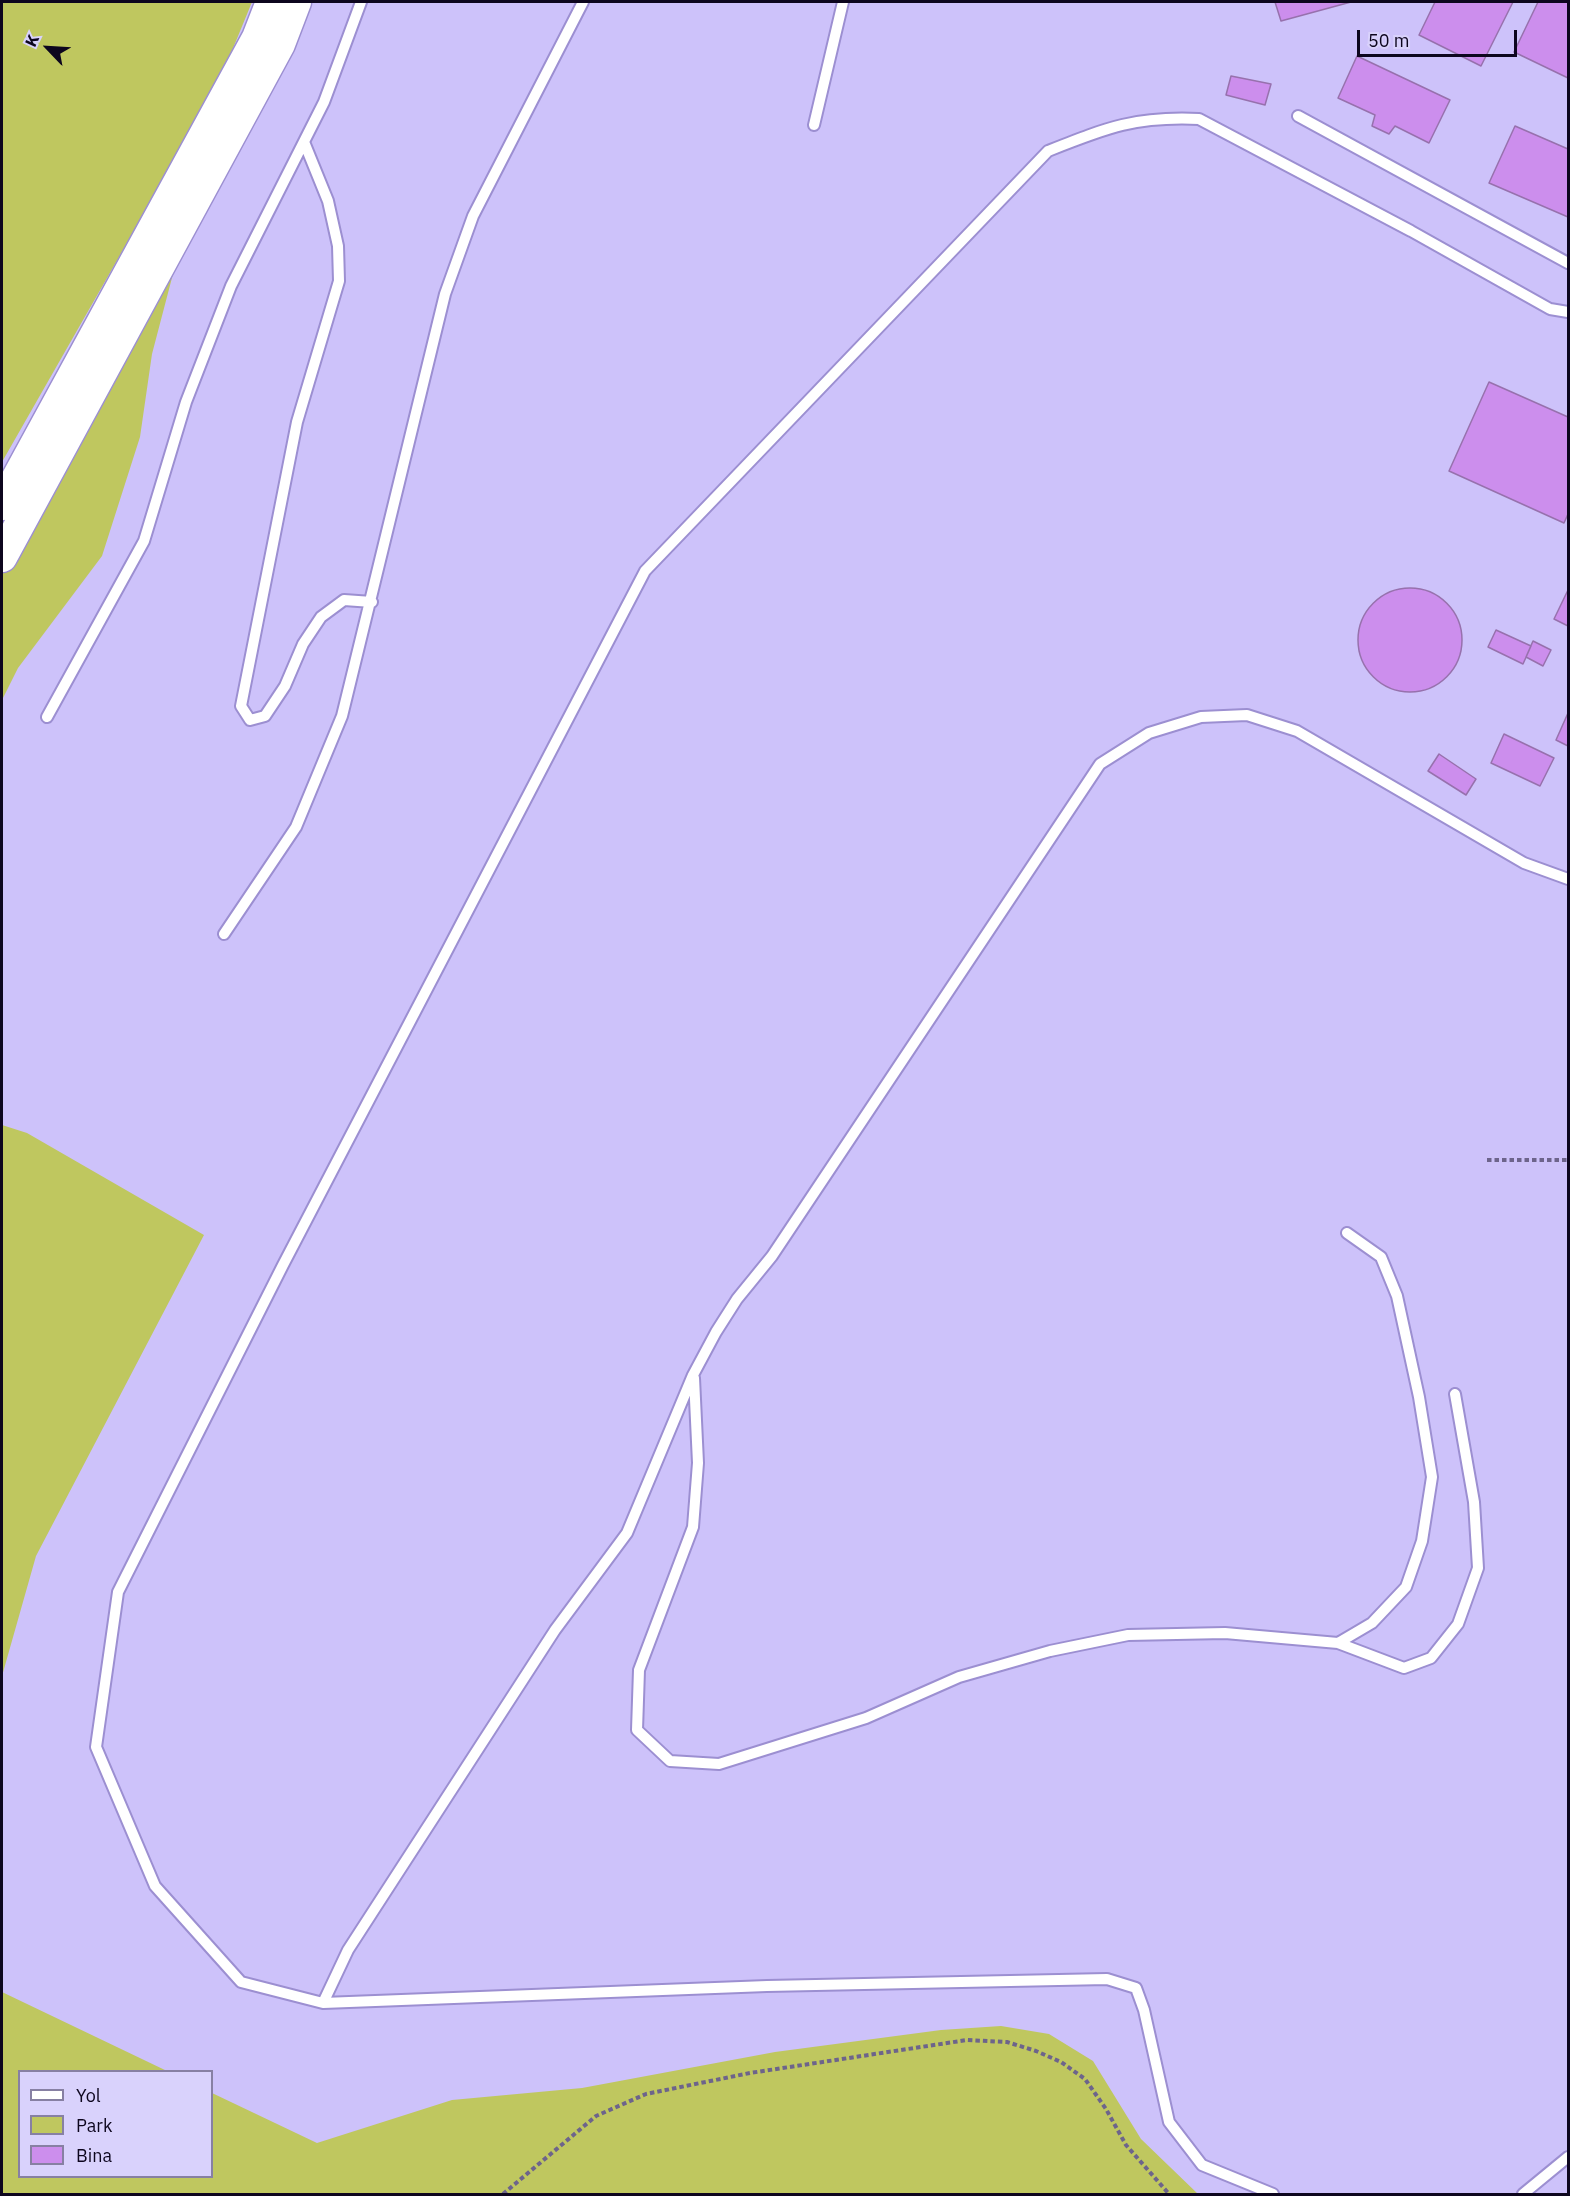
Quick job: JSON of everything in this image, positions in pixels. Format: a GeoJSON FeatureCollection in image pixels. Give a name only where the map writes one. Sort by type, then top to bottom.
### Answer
{"type":"FeatureCollection","features":[{"type":"Feature","properties":{"kind":"main road"},"geometry":{"type":"LineString","coordinates":[[2,505],[257,38],[271,2]]}},
{"type":"Feature","properties":{"kind":"main road"},"geometry":{"type":"LineString","coordinates":[[2,557],[280,45],[296,2]]}},
{"type":"Feature","properties":{"kind":"lane"},"geometry":{"type":"LineString","coordinates":[[47,717],[144,541],[186,402],[231,286],[324,102],[361,2]]}},
{"type":"Feature","properties":{"kind":"lane"},"geometry":{"type":"LineString","coordinates":[[224,934],[296,827],[342,716],[372,602],[445,294],[473,216],[583,2]]}},
{"type":"Feature","properties":{"kind":"lane"},"geometry":{"type":"LineString","coordinates":[[814,125],[843,2]]}},
{"type":"Feature","properties":{"kind":"lane"},"geometry":{"type":"LineString","coordinates":[[1298,116],[1569,263]]}},
{"type":"Feature","properties":{"kind":"lane"},"geometry":{"type":"LineString","coordinates":[[1273,2194],[1202,2165],[1169,2122],[1144,2010],[1136,1988],[1107,1979],[767,1986],[322,2003],[241,1982],[155,1886],[96,1747],[118,1592],[283,1265],[645,571],[1048,151],[1116,124],[1160,117],[1199,119],[1412,231],[1550,309],[1569,312]]}},
{"type":"Feature","properties":{"kind":"lane"},"geometry":{"type":"LineString","coordinates":[[304,142],[328,201],[338,246],[339,281],[297,422],[240,705],[250,720],[265,716],[285,686],[303,644],[321,617],[344,600],[372,602]]}},
{"type":"Feature","properties":{"kind":"lane"},"geometry":{"type":"LineString","coordinates":[[322,2003],[348,1950],[549,1640],[627,1533],[693,1375],[737,1299],[772,1256],[1100,764],[1149,733],[1201,717],[1247,715],[1297,731],[1524,863],[1569,879]]}},
{"type":"Feature","properties":{"kind":"lane"},"geometry":{"type":"LineString","coordinates":[[1338,1643],[1372,1623],[1406,1587],[1422,1541],[1432,1477],[1419,1397],[1397,1296],[1381,1257],[1347,1233]]}},
{"type":"Feature","properties":{"kind":"lane"},"geometry":{"type":"LineString","coordinates":[[693,1375],[698,1464],[693,1527],[639,1670],[638,1730],[670,1761],[719,1764],[866,1718],[959,1677],[1050,1651],[1128,1635],[1225,1633],[1338,1643],[1404,1668],[1431,1658],[1458,1624],[1478,1568],[1474,1502],[1455,1394]]}},
{"type":"Feature","properties":{"kind":"lane"},"geometry":{"type":"LineString","coordinates":[[1523,2194],[1569,2157]]}},
{"type":"Feature","properties":{"kind":"lane"},"geometry":{"type":"LineString","coordinates":[[1239,2194],[1241,2181]]}},
{"type":"Feature","properties":{"kind":"path"},"geometry":{"type":"LineString","coordinates":[[1487,1160],[1569,1160]]}},
{"type":"Feature","properties":{"kind":"path"},"geometry":{"type":"LineString","coordinates":[[503,2194],[596,2116],[646,2094],[750,2073],[967,2040],[1007,2042],[1060,2062],[1085,2079],[1106,2109],[1126,2145],[1169,2194]]}},
{"type":"Feature","properties":{"kind":"green space"},"geometry":{"type":"Polygon","coordinates":[[[2,2],[252,2],[220,80],[2,462],[2,2]]]}},
{"type":"Feature","properties":{"kind":"green space"},"geometry":{"type":"Polygon","coordinates":[[[179,251],[152,354],[140,437],[102,556],[18,668],[2,700],[2,557],[179,251]]]}},
{"type":"Feature","properties":{"kind":"green space"},"geometry":{"type":"Polygon","coordinates":[[[2,1125],[27,1133],[204,1235],[36,1556],[2,1676],[2,1125]]]}},
{"type":"Feature","properties":{"kind":"green space"},"geometry":{"type":"Polygon","coordinates":[[[2,1992],[165,2070],[18,2070],[18,2178],[213,2178],[213,2093],[317,2143],[452,2100],[582,2088],[775,2052],[941,2030],[1001,2026],[1049,2034],[1093,2061],[1141,2139],[1198,2194],[2,2194],[2,1992]]]}},
{"type":"Feature","properties":{"kind":"building"},"geometry":{"type":"Polygon","coordinates":[[[1275,2],[1351,2],[1281,21],[1275,2]]]}},
{"type":"Feature","properties":{"kind":"building"},"geometry":{"type":"Polygon","coordinates":[[[1435,2],[1513,2],[1481,66],[1419,35],[1435,2]]]}},
{"type":"Feature","properties":{"kind":"building"},"geometry":{"type":"Polygon","coordinates":[[[1538,2],[1568,2],[1568,78],[1514,52],[1538,2]]]}},
{"type":"Feature","properties":{"kind":"building"},"geometry":{"type":"Polygon","coordinates":[[[1357,56],[1450,100],[1429,143],[1395,126],[1389,134],[1372,126],[1375,115],[1338,98],[1357,56]]]}},
{"type":"Feature","properties":{"kind":"building"},"geometry":{"type":"Polygon","coordinates":[[[1231,76],[1271,84],[1265,105],[1226,95],[1231,76]]]}},
{"type":"Feature","properties":{"kind":"building"},"geometry":{"type":"Polygon","coordinates":[[[1515,126],[1568,149],[1568,217],[1489,183],[1515,126]]]}},
{"type":"Feature","properties":{"kind":"building"},"geometry":{"type":"Polygon","coordinates":[[[1489,382],[1568,417],[1568,514],[1564,523],[1449,471],[1489,382]]]}},
{"type":"Feature","properties":{"kind":"building"},"geometry":{"type":"Polygon","coordinates":[[[1410,588],[1430,592],[1439,597],[1453,611],[1458,620],[1462,640],[1458,660],[1453,669],[1439,683],[1430,688],[1410,692],[1390,688],[1381,683],[1367,669],[1362,660],[1358,640],[1362,620],[1367,611],[1381,597],[1390,592],[1410,588]]]}},
{"type":"Feature","properties":{"kind":"building"},"geometry":{"type":"Polygon","coordinates":[[[1568,590],[1568,626],[1554,619],[1568,590]]]}},
{"type":"Feature","properties":{"kind":"building"},"geometry":{"type":"Polygon","coordinates":[[[1496,630],[1531,646],[1523,664],[1488,647],[1496,630]]]}},
{"type":"Feature","properties":{"kind":"building"},"geometry":{"type":"Polygon","coordinates":[[[1533,641],[1551,650],[1543,666],[1526,657],[1533,641]]]}},
{"type":"Feature","properties":{"kind":"building"},"geometry":{"type":"Polygon","coordinates":[[[1568,713],[1568,746],[1556,740],[1568,713]]]}},
{"type":"Feature","properties":{"kind":"building"},"geometry":{"type":"Polygon","coordinates":[[[1504,734],[1554,758],[1540,786],[1491,763],[1504,734]]]}},
{"type":"Feature","properties":{"kind":"building"},"geometry":{"type":"Polygon","coordinates":[[[1439,754],[1476,779],[1466,795],[1428,771],[1439,754]]]}}]}
